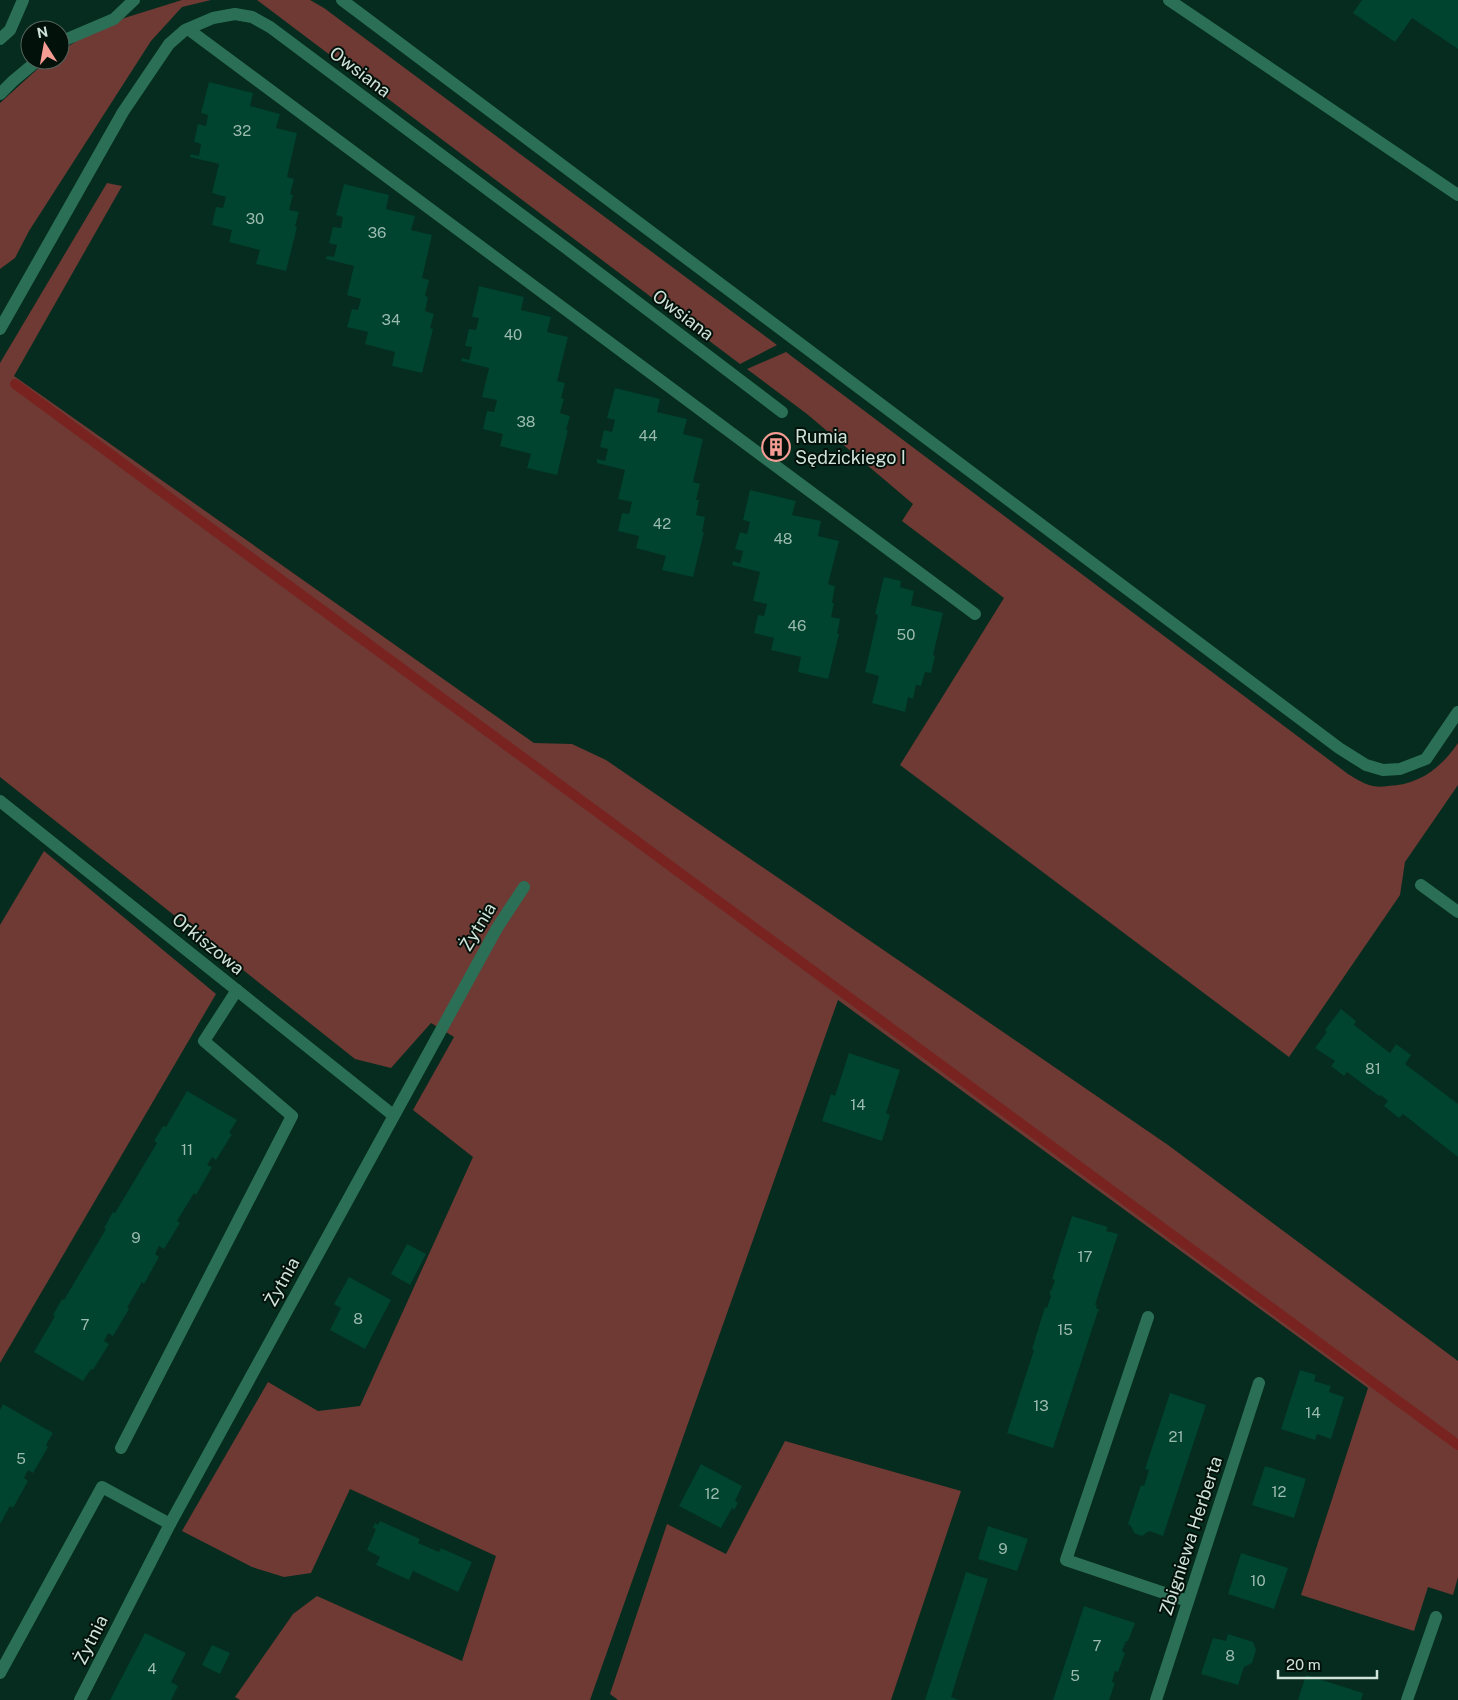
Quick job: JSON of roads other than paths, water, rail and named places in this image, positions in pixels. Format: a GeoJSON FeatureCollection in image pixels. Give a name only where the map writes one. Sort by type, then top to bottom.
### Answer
{"type":"FeatureCollection","features":[{"type":"Feature","properties":{"kind":"street"},"geometry":{"type":"LineString","coordinates":[[0,39],[10,30],[24,0]]}},
{"type":"Feature","properties":{"kind":"street"},"geometry":{"type":"LineString","coordinates":[[70,38],[114,19],[134,0]]}},
{"type":"Feature","properties":{"kind":"street"},"geometry":{"type":"LineString","coordinates":[[344,0],[969,472],[1359,761],[1383,770],[1400,770],[1426,759],[1458,712]]}},
{"type":"Feature","properties":{"kind":"street"},"geometry":{"type":"LineString","coordinates":[[1169,0],[1458,195]]}},
{"type":"Feature","properties":{"kind":"street","name":"Owsiana"},"geometry":{"type":"LineString","coordinates":[[0,329],[122,112],[169,44],[188,29],[213,18],[235,14],[252,17],[270,27],[782,412]]}},
{"type":"Feature","properties":{"kind":"street"},"geometry":{"type":"LineString","coordinates":[[188,29],[975,614]]}},
{"type":"Feature","properties":{"kind":"street"},"geometry":{"type":"LineString","coordinates":[[0,94],[26,70]]}},
{"type":"Feature","properties":{"kind":"street","name":"Orkiszowa"},"geometry":{"type":"LineString","coordinates":[[0,801],[393,1115]]}},
{"type":"Feature","properties":{"kind":"street"},"geometry":{"type":"LineString","coordinates":[[1421,884],[1458,912]]}},
{"type":"Feature","properties":{"kind":"street","name":"Żytnia"},"geometry":{"type":"LineString","coordinates":[[80,1700],[170,1524],[393,1115],[497,928],[524,887]]}},
{"type":"Feature","properties":{"kind":"street"},"geometry":{"type":"LineString","coordinates":[[121,1448],[292,1116],[204,1041],[237,990]]}},
{"type":"Feature","properties":{"kind":"street"},"geometry":{"type":"LineString","coordinates":[[1148,1317],[1066,1560],[1188,1601]]}},
{"type":"Feature","properties":{"kind":"street","name":"Zbigniewa Herberta"},"geometry":{"type":"LineString","coordinates":[[1156,1700],[1259,1383]]}},
{"type":"Feature","properties":{"kind":"street"},"geometry":{"type":"LineString","coordinates":[[0,1672],[102,1487],[170,1524]]}},
{"type":"Feature","properties":{"kind":"street"},"geometry":{"type":"LineString","coordinates":[[1407,1700],[1436,1617]]}},
{"type":"Feature","properties":{"kind":"waterway"},"geometry":{"type":"LineString","coordinates":[[15,384],[1458,1445]]}},
{"type":"Feature","properties":{"kind":"place","name":"Rumia Sędzickiego I"},"geometry":{"type":"Point","coordinates":[776,447]}}]}
